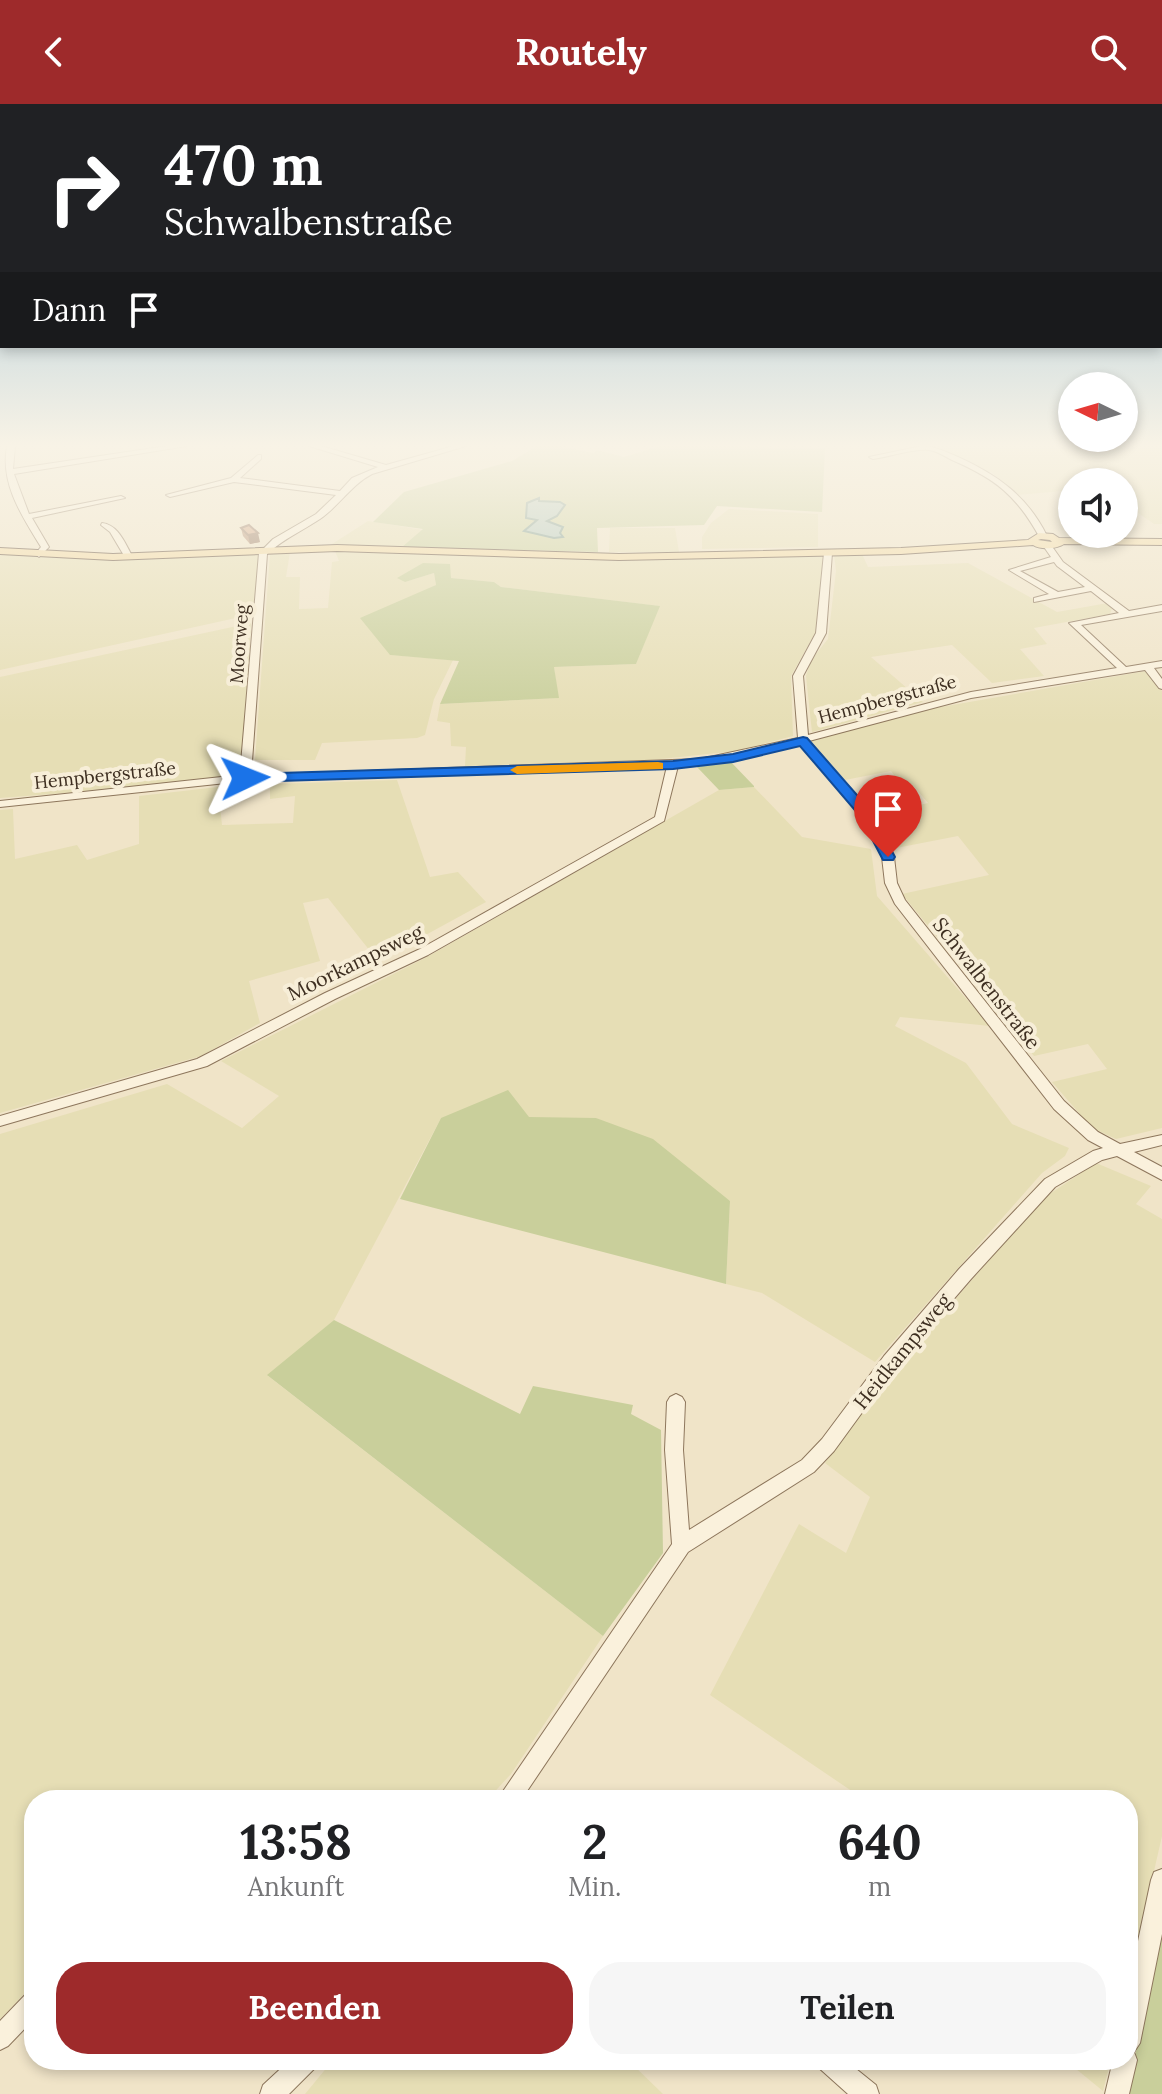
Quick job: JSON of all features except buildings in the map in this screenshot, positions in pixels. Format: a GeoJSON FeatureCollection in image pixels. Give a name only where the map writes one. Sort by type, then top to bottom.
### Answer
{"type":"FeatureCollection","features":[{"type":"Feature","properties":{"kind":"main road"},"geometry":{"type":"LineString","coordinates":[[0,551],[129,557],[367,549],[587,557],[828,553],[1033,542],[1048,547],[1058,544]]}},
{"type":"Feature","properties":{"kind":"main road"},"geometry":{"type":"LineString","coordinates":[[1138,542],[1162,542]]}},
{"type":"Feature","properties":{"kind":"street"},"geometry":{"type":"LineString","coordinates":[[39,554],[45,547],[40,539]]}},
{"type":"Feature","properties":{"kind":"street"},"geometry":{"type":"LineString","coordinates":[[118,539],[129,557]]}},
{"type":"Feature","properties":{"kind":"street"},"geometry":{"type":"LineString","coordinates":[[266,550],[283,539]]}},
{"type":"Feature","properties":{"kind":"street"},"geometry":{"type":"LineString","coordinates":[[1048,547],[1054,559],[1127,614]]}},
{"type":"Feature","properties":{"kind":"street","name":"Moorweg"},"geometry":{"type":"LineString","coordinates":[[245,778],[262,556],[266,550]]}},
{"type":"Feature","properties":{"kind":"street"},"geometry":{"type":"LineString","coordinates":[[803,741],[798,676],[821,633],[828,553]]}},
{"type":"Feature","properties":{"kind":"street"},"geometry":{"type":"LineString","coordinates":[[1054,559],[1013,570],[1057,595]]}},
{"type":"Feature","properties":{"kind":"street"},"geometry":{"type":"LineString","coordinates":[[1037,600],[1093,588]]}},
{"type":"Feature","properties":{"kind":"street"},"geometry":{"type":"LineString","coordinates":[[1124,670],[1074,623],[1162,608]]}},
{"type":"Feature","properties":{"kind":"street","name":"Hempbergstraße"},"geometry":{"type":"LineString","coordinates":[[0,804],[245,778],[673,765],[733,758],[993,689],[1162,664]]}},
{"type":"Feature","properties":{"kind":"street"},"geometry":{"type":"LineString","coordinates":[[1147,666],[1162,686]]}},
{"type":"Feature","properties":{"kind":"street","name":"Schwalbenstraße"},"geometry":{"type":"LineString","coordinates":[[803,741],[866,814],[888,857],[891,883],[899,901],[1059,1105],[1093,1136],[1162,1174]]}},
{"type":"Feature","properties":{"kind":"street","name":"Moorkampsweg"},"geometry":{"type":"LineString","coordinates":[[0,1121],[202,1063],[330,996],[424,952],[660,819],[673,765]]}},
{"type":"Feature","properties":{"kind":"street","name":"Heidkampsweg"},"geometry":{"type":"LineString","coordinates":[[517,1790],[681,1546],[808,1466],[828,1445],[890,1361],[1031,1200],[1065,1171],[1116,1150],[1162,1140]]}},
{"type":"Feature","properties":{"kind":"street"},"geometry":{"type":"LineString","coordinates":[[676,1402],[674,1450],[681,1546]]}},
{"type":"Feature","properties":{"kind":"street"},"geometry":{"type":"LineString","coordinates":[[1138,1995],[1162,1880]]}},
{"type":"Feature","properties":{"kind":"street"},"geometry":{"type":"LineString","coordinates":[[0,2038],[24,2013]]}},
{"type":"Feature","properties":{"kind":"street"},"geometry":{"type":"LineString","coordinates":[[272,2094],[297,2070]]}},
{"type":"Feature","properties":{"kind":"street"},"geometry":{"type":"LineString","coordinates":[[839,2070],[867,2094]]}},
{"type":"Feature","properties":{"kind":"street"},"geometry":{"type":"LineString","coordinates":[[1117,2094],[1123,2070]]}},
{"type":"Feature","properties":{"kind":"shaded area"},"geometry":{"type":"Polygon","coordinates":[[[340,539],[413,539],[402,547],[329,546],[340,539]]]}},
{"type":"Feature","properties":{"kind":"shaded area"},"geometry":{"type":"Polygon","coordinates":[[[610,539],[677,539],[679,552],[609,552],[610,539]]]}},
{"type":"Feature","properties":{"kind":"shaded area"},"geometry":{"type":"Polygon","coordinates":[[[702,539],[818,539],[818,547],[702,549],[702,539]]]}},
{"type":"Feature","properties":{"kind":"shaded area"},"geometry":{"type":"Polygon","coordinates":[[[335,551],[581,559],[825,556],[815,633],[791,676],[793,736],[737,751],[651,760],[465,766],[466,747],[451,746],[450,723],[437,721],[440,704],[558,698],[554,667],[636,664],[659,606],[451,578],[449,564],[405,582],[434,573],[436,585],[413,597],[390,655],[453,660],[434,699],[425,735],[322,743],[315,760],[255,760],[270,553],[290,552],[286,577],[300,577],[299,609],[328,608],[332,562],[339,561],[335,551]]]}},
{"type":"Feature","properties":{"kind":"shaded area"},"geometry":{"type":"Polygon","coordinates":[[[260,553],[254,614],[0,670],[0,554],[112,560],[260,553]]]}},
{"type":"Feature","properties":{"kind":"shaded area"},"geometry":{"type":"Polygon","coordinates":[[[862,554],[868,567],[968,563],[1057,612],[1108,603],[1112,608],[1110,614],[1034,628],[1047,644],[1020,649],[1044,676],[992,683],[952,645],[871,657],[923,702],[812,732],[806,676],[811,660],[828,639],[836,571],[834,555],[862,554]]]}},
{"type":"Feature","properties":{"kind":"shaded area"},"geometry":{"type":"Polygon","coordinates":[[[251,623],[242,774],[144,787],[0,798],[0,677],[251,623]]]}},
{"type":"Feature","properties":{"kind":"shaded area"},"geometry":{"type":"Polygon","coordinates":[[[1146,671],[1162,691],[1162,1128],[1116,1139],[1092,1128],[1052,1082],[1107,1069],[1088,1044],[1034,1056],[902,894],[989,875],[958,836],[891,849],[875,815],[928,803],[912,784],[902,785],[891,771],[845,780],[811,741],[918,711],[1146,671]]]}},
{"type":"Feature","properties":{"kind":"shaded area"},"geometry":{"type":"Polygon","coordinates":[[[397,780],[430,877],[458,872],[486,902],[378,961],[328,898],[303,903],[320,961],[249,981],[260,1023],[201,1056],[0,1113],[0,810],[13,809],[15,859],[77,845],[87,860],[139,844],[139,796],[218,787],[222,825],[293,823],[295,796],[270,799],[270,784],[397,780]]]}},
{"type":"Feature","properties":{"kind":"shaded area"},"geometry":{"type":"Polygon","coordinates":[[[754,787],[802,837],[871,849],[877,896],[990,1026],[900,1017],[895,1026],[966,1063],[1012,1124],[1069,1148],[1065,1156],[1042,1173],[875,1362],[762,1293],[726,1284],[730,1201],[596,1118],[441,1118],[334,1320],[268,1376],[603,1636],[511,1774],[496,1790],[24,1790],[24,1994],[0,2019],[0,1134],[167,1084],[242,1128],[279,1096],[221,1061],[427,957],[719,790],[754,787]]]}},
{"type":"Feature","properties":{"kind":"shaded area"},"geometry":{"type":"Polygon","coordinates":[[[1096,1163],[1151,1186],[1136,1204],[1162,1219],[1162,1836],[1138,1941],[1138,1790],[850,1790],[710,1695],[799,1524],[846,1553],[870,1497],[825,1463],[888,1377],[1042,1199],[1096,1163]]]}},
{"type":"Feature","properties":{"kind":"shaded area"},"geometry":{"type":"Polygon","coordinates":[[[325,2070],[638,2070],[663,2094],[305,2094],[325,2070]]]}},
{"type":"Feature","properties":{"kind":"shaded area"},"geometry":{"type":"Polygon","coordinates":[[[1077,2070],[1108,2070],[1103,2091],[1077,2070]]]}},
{"type":"Feature","properties":{"kind":"green space"},"geometry":{"type":"Polygon","coordinates":[[[411,539],[597,539],[598,552],[402,547],[411,539]]]}},
{"type":"Feature","properties":{"kind":"green space"},"geometry":{"type":"Polygon","coordinates":[[[423,563],[450,564],[451,578],[660,606],[636,664],[554,667],[559,698],[440,704],[459,661],[390,655],[360,618],[436,585],[434,573],[405,582],[397,578],[423,563]]]}},
{"type":"Feature","properties":{"kind":"green space"},"geometry":{"type":"Polygon","coordinates":[[[730,761],[754,787],[719,790],[697,767],[730,761]]]}},
{"type":"Feature","properties":{"kind":"green space"},"geometry":{"type":"Polygon","coordinates":[[[508,1090],[529,1117],[596,1118],[653,1139],[730,1201],[726,1284],[400,1199],[441,1118],[508,1090]]]}},
{"type":"Feature","properties":{"kind":"green space"},"geometry":{"type":"Polygon","coordinates":[[[334,1320],[520,1414],[533,1386],[633,1405],[631,1414],[661,1430],[663,1553],[603,1636],[267,1375],[334,1320]]]}},
{"type":"Feature","properties":{"kind":"green space"},"geometry":{"type":"Polygon","coordinates":[[[1162,1928],[1162,2094],[1127,2094],[1132,2070],[1138,2070],[1138,2042],[1162,1928]]]}},
{"type":"Feature","properties":{"kind":"slow traffic"},"geometry":{"type":"LineString","coordinates":[[517,770],[658,766]]}},
{"type":"Feature","properties":{"kind":"route"},"geometry":{"type":"LineString","coordinates":[[245,778],[673,765],[733,758],[803,741],[866,814],[888,857]]}}]}
